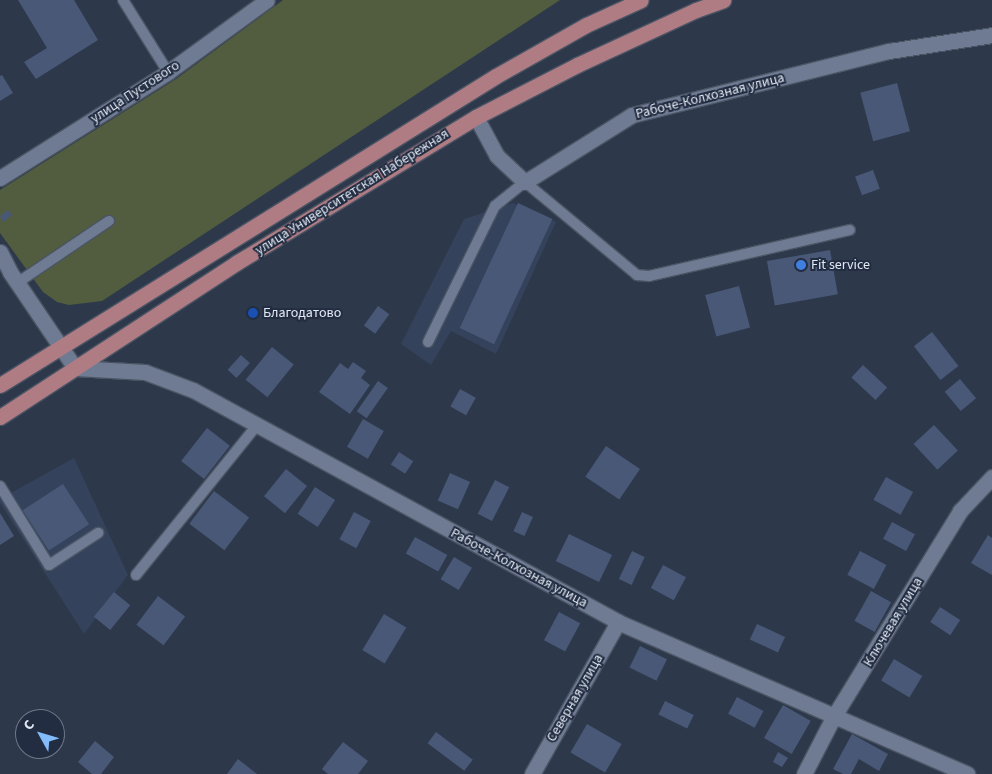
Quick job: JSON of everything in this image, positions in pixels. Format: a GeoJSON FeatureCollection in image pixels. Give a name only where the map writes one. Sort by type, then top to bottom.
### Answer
{"type":"FeatureCollection","features":[{"type":"Feature","properties":{"kind":"main road","name":"улица Университетская Набережная"},"geometry":{"type":"LineString","coordinates":[[0,385],[496,76],[586,26],[641,0]]}},
{"type":"Feature","properties":{"kind":"main road","name":"улица Университетская Набережная"},"geometry":{"type":"LineString","coordinates":[[0,417],[236,264],[476,116],[585,61],[696,10],[723,0]]}},
{"type":"Feature","properties":{"kind":"street","name":"улица Пустового"},"geometry":{"type":"LineString","coordinates":[[0,178],[168,72],[267,0]]}},
{"type":"Feature","properties":{"kind":"street","name":"Рабоче-Колхозная улица"},"geometry":{"type":"LineString","coordinates":[[524,182],[632,115],[889,51],[992,35]]}},
{"type":"Feature","properties":{"kind":"street"},"geometry":{"type":"LineString","coordinates":[[476,116],[497,156],[524,182]]}},
{"type":"Feature","properties":{"kind":"street"},"geometry":{"type":"LineString","coordinates":[[0,252],[9,272],[60,349],[75,368]]}},
{"type":"Feature","properties":{"kind":"street","name":"Рабоче-Колхозная улица"},"geometry":{"type":"LineString","coordinates":[[75,368],[145,372],[193,390],[618,622],[967,774]]}},
{"type":"Feature","properties":{"kind":"street","name":"Ключевая улица"},"geometry":{"type":"LineString","coordinates":[[804,774],[834,716],[960,511],[992,477]]}},
{"type":"Feature","properties":{"kind":"street","name":"Северная улица"},"geometry":{"type":"LineString","coordinates":[[532,774],[618,622]]}},
{"type":"Feature","properties":{"kind":"lane"},"geometry":{"type":"LineString","coordinates":[[123,0],[168,72]]}},
{"type":"Feature","properties":{"kind":"lane"},"geometry":{"type":"LineString","coordinates":[[428,342],[495,206],[524,182],[637,275],[649,276],[850,230]]}},
{"type":"Feature","properties":{"kind":"lane"},"geometry":{"type":"LineString","coordinates":[[9,272],[109,221]]}},
{"type":"Feature","properties":{"kind":"lane"},"geometry":{"type":"LineString","coordinates":[[136,575],[257,425]]}},
{"type":"Feature","properties":{"kind":"lane"},"geometry":{"type":"LineString","coordinates":[[0,486],[49,565],[98,533]]}},
{"type":"Feature","properties":{"kind":"shaded area"},"geometry":{"type":"Polygon","coordinates":[[[513,203],[556,222],[496,354],[451,331],[431,365],[401,344],[464,219],[513,203]]]}},
{"type":"Feature","properties":{"kind":"shaded area"},"geometry":{"type":"Polygon","coordinates":[[[74,458],[128,575],[84,634],[0,503],[0,499],[74,458]]]}},
{"type":"Feature","properties":{"kind":"green space"},"geometry":{"type":"Polygon","coordinates":[[[283,0],[560,0],[102,301],[69,305],[57,302],[43,292],[0,233],[0,190],[176,79],[283,0]]]}},
{"type":"Feature","properties":{"kind":"building"},"geometry":{"type":"Polygon","coordinates":[[[18,0],[74,0],[98,40],[36,79],[24,62],[47,48],[18,0]]]}},
{"type":"Feature","properties":{"kind":"building"},"geometry":{"type":"Polygon","coordinates":[[[2,75],[13,93],[0,101],[0,76],[2,75]]]}},
{"type":"Feature","properties":{"kind":"building"},"geometry":{"type":"Polygon","coordinates":[[[897,83],[910,131],[873,141],[860,93],[897,83]]]}},
{"type":"Feature","properties":{"kind":"building"},"geometry":{"type":"Polygon","coordinates":[[[873,170],[880,189],[862,195],[855,176],[873,170]]]}},
{"type":"Feature","properties":{"kind":"building"},"geometry":{"type":"Polygon","coordinates":[[[518,203],[552,219],[494,344],[460,328],[518,203]]]}},
{"type":"Feature","properties":{"kind":"building"},"geometry":{"type":"Polygon","coordinates":[[[8,210],[12,215],[3,222],[0,216],[8,210]]]}},
{"type":"Feature","properties":{"kind":"building"},"geometry":{"type":"Polygon","coordinates":[[[830,250],[838,294],[775,305],[767,261],[830,250]]]}},
{"type":"Feature","properties":{"kind":"building"},"geometry":{"type":"Polygon","coordinates":[[[739,286],[750,328],[716,337],[705,295],[739,286]]]}},
{"type":"Feature","properties":{"kind":"building"},"geometry":{"type":"Polygon","coordinates":[[[378,306],[389,314],[375,334],[364,325],[378,306]]]}},
{"type":"Feature","properties":{"kind":"building"},"geometry":{"type":"Polygon","coordinates":[[[932,332],[958,366],[940,380],[914,346],[932,332]]]}},
{"type":"Feature","properties":{"kind":"building"},"geometry":{"type":"Polygon","coordinates":[[[272,347],[294,365],[267,397],[246,380],[272,347]]]}},
{"type":"Feature","properties":{"kind":"building"},"geometry":{"type":"Polygon","coordinates":[[[241,355],[250,363],[237,378],[228,370],[241,355]]]}},
{"type":"Feature","properties":{"kind":"building"},"geometry":{"type":"Polygon","coordinates":[[[353,362],[366,371],[361,378],[370,385],[350,414],[319,392],[340,363],[348,369],[353,362]]]}},
{"type":"Feature","properties":{"kind":"building"},"geometry":{"type":"Polygon","coordinates":[[[863,365],[887,388],[876,400],[851,377],[863,365]]]}},
{"type":"Feature","properties":{"kind":"building"},"geometry":{"type":"Polygon","coordinates":[[[960,379],[976,398],[961,411],[945,392],[960,379]]]}},
{"type":"Feature","properties":{"kind":"building"},"geometry":{"type":"Polygon","coordinates":[[[378,381],[388,388],[367,418],[357,411],[378,381]]]}},
{"type":"Feature","properties":{"kind":"building"},"geometry":{"type":"Polygon","coordinates":[[[460,389],[476,398],[466,415],[450,406],[460,389]]]}},
{"type":"Feature","properties":{"kind":"building"},"geometry":{"type":"Polygon","coordinates":[[[363,419],[384,431],[368,459],[347,447],[363,419]]]}},
{"type":"Feature","properties":{"kind":"building"},"geometry":{"type":"Polygon","coordinates":[[[934,425],[958,451],[937,470],[914,444],[934,425]]]}},
{"type":"Feature","properties":{"kind":"building"},"geometry":{"type":"Polygon","coordinates":[[[207,428],[230,446],[204,479],[181,461],[207,428]]]}},
{"type":"Feature","properties":{"kind":"building"},"geometry":{"type":"Polygon","coordinates":[[[606,446],[640,469],[619,500],[585,477],[606,446]]]}},
{"type":"Feature","properties":{"kind":"building"},"geometry":{"type":"Polygon","coordinates":[[[399,452],[413,461],[405,474],[391,465],[399,452]]]}},
{"type":"Feature","properties":{"kind":"building"},"geometry":{"type":"Polygon","coordinates":[[[286,469],[307,486],[285,513],[264,496],[286,469]]]}},
{"type":"Feature","properties":{"kind":"building"},"geometry":{"type":"Polygon","coordinates":[[[450,473],[470,482],[458,509],[438,500],[450,473]]]}},
{"type":"Feature","properties":{"kind":"building"},"geometry":{"type":"Polygon","coordinates":[[[886,477],[913,492],[901,515],[873,500],[886,477]]]}},
{"type":"Feature","properties":{"kind":"building"},"geometry":{"type":"Polygon","coordinates":[[[495,480],[509,487],[492,521],[478,514],[495,480]]]}},
{"type":"Feature","properties":{"kind":"building"},"geometry":{"type":"Polygon","coordinates":[[[63,484],[89,524],[49,550],[23,510],[63,484]]]}},
{"type":"Feature","properties":{"kind":"building"},"geometry":{"type":"Polygon","coordinates":[[[315,487],[335,500],[318,527],[298,514],[315,487]]]}},
{"type":"Feature","properties":{"kind":"building"},"geometry":{"type":"Polygon","coordinates":[[[214,491],[249,517],[224,550],[189,524],[214,491]]]}},
{"type":"Feature","properties":{"kind":"building"},"geometry":{"type":"Polygon","coordinates":[[[354,512],[371,521],[356,548],[339,539],[354,512]]]}},
{"type":"Feature","properties":{"kind":"building"},"geometry":{"type":"Polygon","coordinates":[[[522,512],[533,517],[524,536],[513,531],[522,512]]]}},
{"type":"Feature","properties":{"kind":"building"},"geometry":{"type":"Polygon","coordinates":[[[0,513],[14,536],[0,545],[0,513]]]}},
{"type":"Feature","properties":{"kind":"building"},"geometry":{"type":"Polygon","coordinates":[[[892,522],[915,534],[906,551],[883,539],[892,522]]]}},
{"type":"Feature","properties":{"kind":"building"},"geometry":{"type":"Polygon","coordinates":[[[569,534],[612,555],[599,582],[556,561],[569,534]]]}},
{"type":"Feature","properties":{"kind":"building"},"geometry":{"type":"Polygon","coordinates":[[[988,535],[992,538],[992,575],[971,563],[988,535]]]}},
{"type":"Feature","properties":{"kind":"building"},"geometry":{"type":"Polygon","coordinates":[[[415,537],[447,555],[438,572],[406,554],[415,537]]]}},
{"type":"Feature","properties":{"kind":"building"},"geometry":{"type":"Polygon","coordinates":[[[632,551],[645,557],[632,585],[619,579],[632,551]]]}},
{"type":"Feature","properties":{"kind":"building"},"geometry":{"type":"Polygon","coordinates":[[[860,551],[886,565],[874,589],[847,575],[860,551]]]}},
{"type":"Feature","properties":{"kind":"building"},"geometry":{"type":"Polygon","coordinates":[[[454,557],[472,568],[459,590],[441,579],[454,557]]]}},
{"type":"Feature","properties":{"kind":"building"},"geometry":{"type":"Polygon","coordinates":[[[663,565],[686,577],[674,600],[651,588],[663,565]]]}},
{"type":"Feature","properties":{"kind":"building"},"geometry":{"type":"Polygon","coordinates":[[[871,591],[891,602],[875,632],[855,621],[871,591]]]}},
{"type":"Feature","properties":{"kind":"building"},"geometry":{"type":"Polygon","coordinates":[[[114,592],[130,605],[110,630],[94,617],[114,592]]]}},
{"type":"Feature","properties":{"kind":"building"},"geometry":{"type":"Polygon","coordinates":[[[158,596],[185,616],[163,645],[136,625],[158,596]]]}},
{"type":"Feature","properties":{"kind":"building"},"geometry":{"type":"Polygon","coordinates":[[[940,607],[960,620],[950,635],[930,622],[940,607]]]}},
{"type":"Feature","properties":{"kind":"building"},"geometry":{"type":"Polygon","coordinates":[[[559,612],[580,623],[565,652],[544,640],[559,612]]]}},
{"type":"Feature","properties":{"kind":"building"},"geometry":{"type":"Polygon","coordinates":[[[384,614],[406,627],[385,663],[362,650],[384,614]]]}},
{"type":"Feature","properties":{"kind":"building"},"geometry":{"type":"Polygon","coordinates":[[[757,624],[785,637],[778,653],[750,639],[757,624]]]}},
{"type":"Feature","properties":{"kind":"building"},"geometry":{"type":"Polygon","coordinates":[[[640,646],[667,659],[656,681],[629,668],[640,646]]]}},
{"type":"Feature","properties":{"kind":"building"},"geometry":{"type":"Polygon","coordinates":[[[894,659],[922,676],[909,697],[881,680],[894,659]]]}},
{"type":"Feature","properties":{"kind":"building"},"geometry":{"type":"Polygon","coordinates":[[[737,697],[763,711],[755,728],[728,714],[737,697]]]}},
{"type":"Feature","properties":{"kind":"building"},"geometry":{"type":"Polygon","coordinates":[[[665,701],[694,715],[687,729],[658,714],[665,701]]]}},
{"type":"Feature","properties":{"kind":"building"},"geometry":{"type":"Polygon","coordinates":[[[783,705],[811,721],[792,754],[764,738],[783,705]]]}},
{"type":"Feature","properties":{"kind":"building"},"geometry":{"type":"Polygon","coordinates":[[[587,724],[622,744],[605,773],[570,753],[587,724]]]}},
{"type":"Feature","properties":{"kind":"building"},"geometry":{"type":"Polygon","coordinates":[[[436,732],[473,760],[464,771],[428,743],[436,732]]]}},
{"type":"Feature","properties":{"kind":"building"},"geometry":{"type":"Polygon","coordinates":[[[852,734],[888,754],[879,771],[859,759],[851,774],[843,774],[833,769],[852,734]]]}},
{"type":"Feature","properties":{"kind":"building"},"geometry":{"type":"Polygon","coordinates":[[[95,741],[114,757],[101,774],[92,774],[78,762],[95,741]]]}},
{"type":"Feature","properties":{"kind":"building"},"geometry":{"type":"Polygon","coordinates":[[[343,742],[368,761],[358,774],[328,774],[322,769],[343,742]]]}},
{"type":"Feature","properties":{"kind":"building"},"geometry":{"type":"Polygon","coordinates":[[[778,752],[788,758],[782,767],[773,762],[778,752]]]}},
{"type":"Feature","properties":{"kind":"building"},"geometry":{"type":"Polygon","coordinates":[[[238,759],[257,774],[227,774],[238,759]]]}},
{"type":"Feature","properties":{"kind":"place","name":"Fit service"},"geometry":{"type":"Point","coordinates":[801,265]}},
{"type":"Feature","properties":{"kind":"place","name":"Благодатово"},"geometry":{"type":"Point","coordinates":[253,313]}}]}
